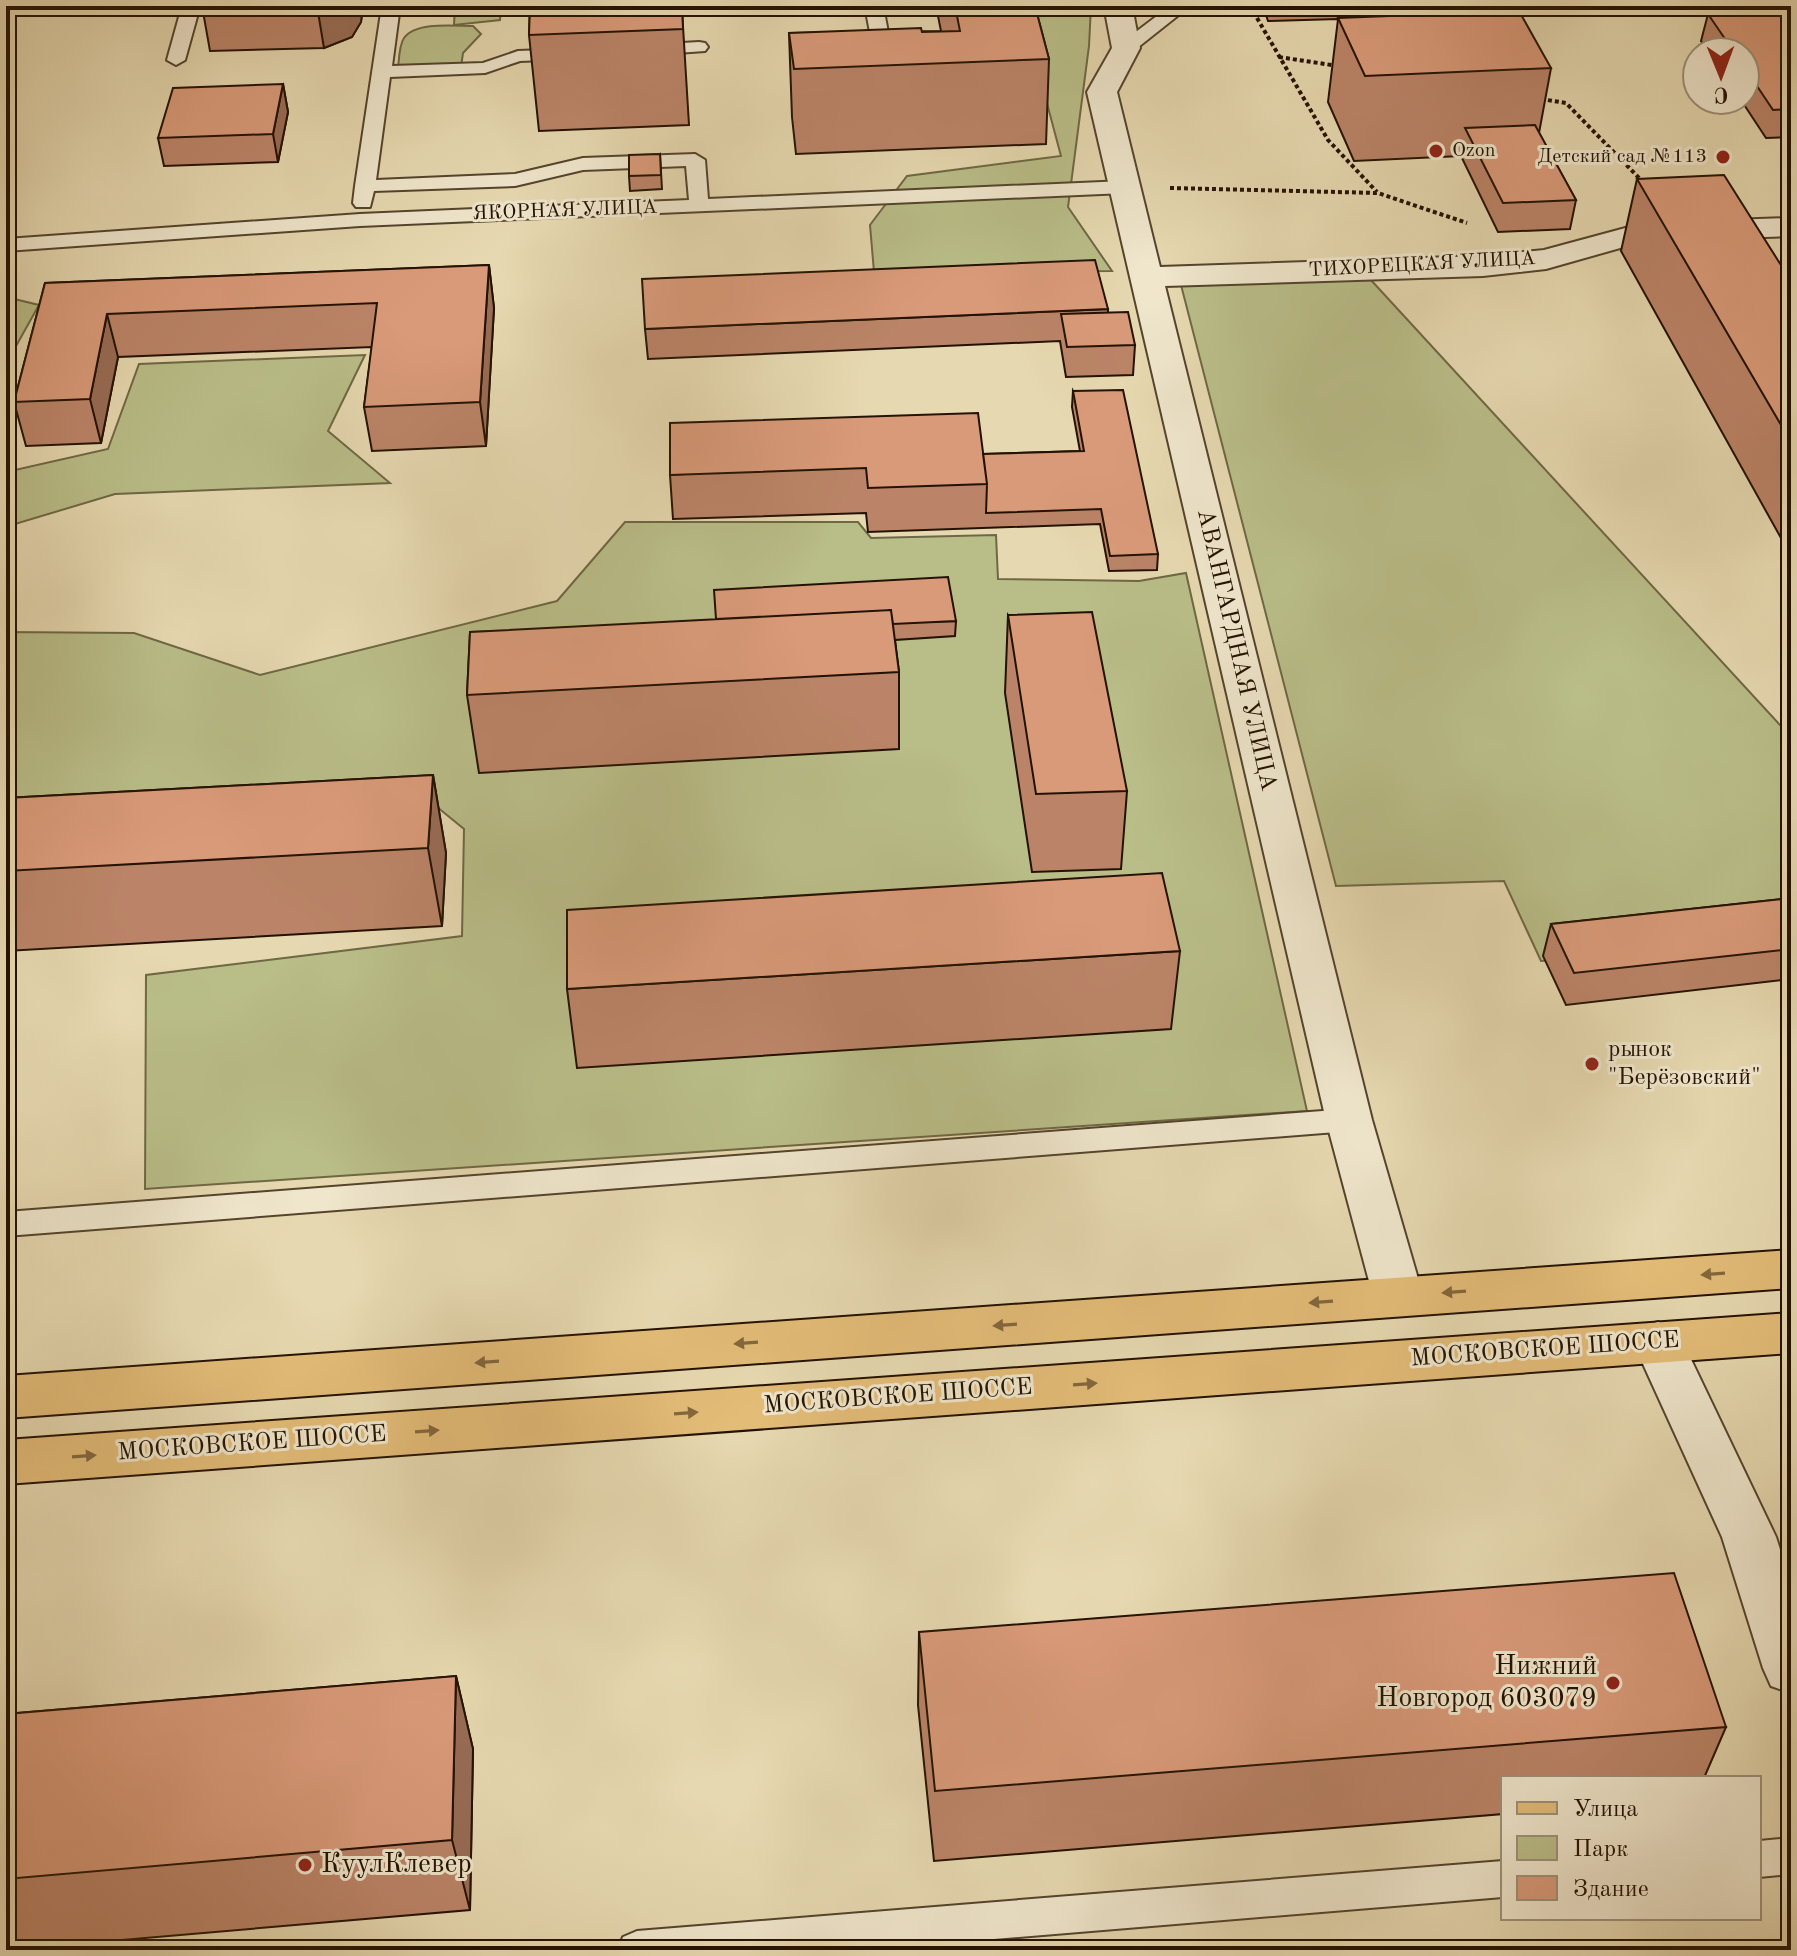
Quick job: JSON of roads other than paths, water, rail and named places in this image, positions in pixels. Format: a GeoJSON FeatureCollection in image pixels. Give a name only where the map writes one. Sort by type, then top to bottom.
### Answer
{"type":"FeatureCollection","features":[{"type":"Feature","properties":{"kind":"main road"},"geometry":{"type":"LineString","coordinates":[[6,1397],[1791,1269]]}},
{"type":"Feature","properties":{"kind":"main road","name":"МОСКОВСКОЕ ШОССЕ"},"geometry":{"type":"LineString","coordinates":[[6,1462],[1791,1333]]}},
{"type":"Feature","properties":{"kind":"street"},"geometry":{"type":"LineString","coordinates":[[1118,6],[1126,48]]}},
{"type":"Feature","properties":{"kind":"street","name":"АВАНГАРДНАЯ УЛИЦА"},"geometry":{"type":"LineString","coordinates":[[1126,48],[1102,92],[1349,1120],[1398,1296]]}},
{"type":"Feature","properties":{"kind":"street","name":"ТИХОРЕЦКАЯ УЛИЦА"},"geometry":{"type":"LineString","coordinates":[[1146,277],[1483,266],[1546,259],[1644,232],[1689,230],[1737,242],[1791,227]]}},
{"type":"Feature","properties":{"kind":"street"},"geometry":{"type":"LineString","coordinates":[[1658,1342],[1749,1537],[1791,1668]]}},
{"type":"Feature","properties":{"kind":"lane"},"geometry":{"type":"LineString","coordinates":[[176,60],[191,6]]}},
{"type":"Feature","properties":{"kind":"lane"},"geometry":{"type":"LineString","coordinates":[[360,220],[391,6]]}},
{"type":"Feature","properties":{"kind":"lane"},"geometry":{"type":"LineString","coordinates":[[874,6],[887,76]]}},
{"type":"Feature","properties":{"kind":"lane"},"geometry":{"type":"LineString","coordinates":[[1126,48],[1181,6]]}},
{"type":"Feature","properties":{"kind":"lane"},"geometry":{"type":"LineString","coordinates":[[623,51],[699,47]]}},
{"type":"Feature","properties":{"kind":"lane"},"geometry":{"type":"LineString","coordinates":[[381,72],[485,68],[518,56],[593,53]]}},
{"type":"Feature","properties":{"kind":"lane"},"geometry":{"type":"LineString","coordinates":[[365,186],[515,180],[583,164],[695,160],[699,205]]}},
{"type":"Feature","properties":{"kind":"lane","name":"ЯКОРНАЯ УЛИЦА"},"geometry":{"type":"LineString","coordinates":[[6,245],[360,220],[1125,187]]}},
{"type":"Feature","properties":{"kind":"lane"},"geometry":{"type":"LineString","coordinates":[[6,1224],[1349,1120]]}},
{"type":"Feature","properties":{"kind":"lane"},"geometry":{"type":"LineString","coordinates":[[1761,1859],[1791,1856]]}},
{"type":"Feature","properties":{"kind":"lane"},"geometry":{"type":"LineString","coordinates":[[637,1950],[1501,1879]]}},
{"type":"Feature","properties":{"kind":"place","name":"Ozon"},"geometry":{"type":"Point","coordinates":[1436,151]}},
{"type":"Feature","properties":{"kind":"place","name":"Детский сад №113"},"geometry":{"type":"Point","coordinates":[1723,157]}},
{"type":"Feature","properties":{"kind":"place","name":"рынок \"Берёзовский\""},"geometry":{"type":"Point","coordinates":[1592,1064]}},
{"type":"Feature","properties":{"kind":"place","name":"Нижний Новгород 603079"},"geometry":{"type":"Point","coordinates":[1613,1683]}},
{"type":"Feature","properties":{"kind":"place","name":"КуулКлевер"},"geometry":{"type":"Point","coordinates":[305,1865]}}]}
